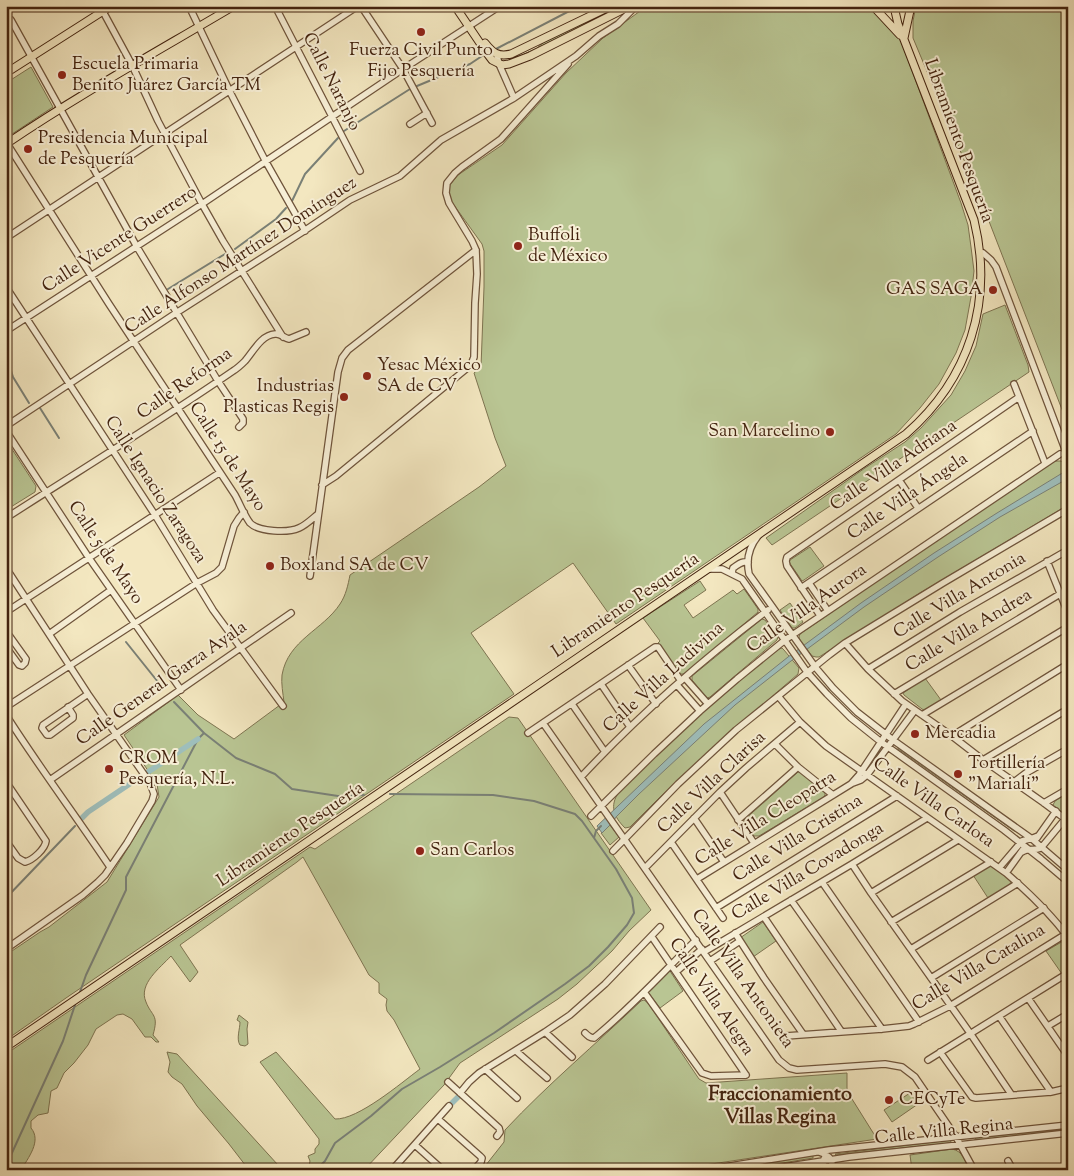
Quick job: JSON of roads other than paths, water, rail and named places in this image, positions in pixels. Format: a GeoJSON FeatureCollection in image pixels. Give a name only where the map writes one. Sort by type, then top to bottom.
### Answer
{"type":"FeatureCollection","features":[{"type":"Feature","properties":{"kind":"main road"},"geometry":{"type":"LineString","coordinates":[[6,73],[101,9],[112,6]]}},
{"type":"Feature","properties":{"kind":"main road"},"geometry":{"type":"LineString","coordinates":[[6,143],[60,108],[234,6]]}},
{"type":"Feature","properties":{"kind":"main road"},"geometry":{"type":"LineString","coordinates":[[457,6],[492,60],[502,65],[528,56],[630,6]]}},
{"type":"Feature","properties":{"kind":"main road"},"geometry":{"type":"LineString","coordinates":[[470,26],[490,50],[497,55],[507,55],[611,6]]}},
{"type":"Feature","properties":{"kind":"main road"},"geometry":{"type":"LineString","coordinates":[[873,6],[904,39]]}},
{"type":"Feature","properties":{"kind":"main road","name":"Libramiento Pesquería"},"geometry":{"type":"LineString","coordinates":[[6,1047],[906,434],[916,426],[940,398],[951,384],[960,366],[972,334],[981,278],[980,258],[974,220],[896,18],[896,6]]}},
{"type":"Feature","properties":{"kind":"main road"},"geometry":{"type":"LineString","coordinates":[[904,39],[911,6]]}},
{"type":"Feature","properties":{"kind":"street"},"geometry":{"type":"LineString","coordinates":[[189,6],[266,162],[305,231]]}},
{"type":"Feature","properties":{"kind":"street","name":"Calle Naranjo"},"geometry":{"type":"LineString","coordinates":[[275,6],[360,172]]}},
{"type":"Feature","properties":{"kind":"street"},"geometry":{"type":"LineString","coordinates":[[6,238],[359,6],[403,69],[432,123]]}},
{"type":"Feature","properties":{"kind":"street","name":"Calle Vicente Guerrero"},"geometry":{"type":"LineString","coordinates":[[6,332],[500,6]]}},
{"type":"Feature","properties":{"kind":"street","name":"Calle Alfonso Martínez Domínguez"},"geometry":{"type":"LineString","coordinates":[[6,426],[350,200],[400,176],[441,140],[514,98],[576,56],[618,24],[636,6]]}},
{"type":"Feature","properties":{"kind":"street"},"geometry":{"type":"LineString","coordinates":[[101,9],[132,65],[146,97],[202,204],[283,337],[289,339],[306,332]]}},
{"type":"Feature","properties":{"kind":"street"},"geometry":{"type":"LineString","coordinates":[[11,20],[45,77],[136,247],[243,419],[243,423],[239,426]]}},
{"type":"Feature","properties":{"kind":"street"},"geometry":{"type":"LineString","coordinates":[[497,55],[514,98]]}},
{"type":"Feature","properties":{"kind":"street"},"geometry":{"type":"LineString","coordinates":[[322,485],[336,476],[471,365],[474,357],[476,250],[449,204],[446,193],[447,183],[462,167],[501,139],[576,56]]}},
{"type":"Feature","properties":{"kind":"street"},"geometry":{"type":"LineString","coordinates":[[410,124],[427,113]]}},
{"type":"Feature","properties":{"kind":"street","name":"Calle 15 de Mayo"},"geometry":{"type":"LineString","coordinates":[[6,143],[235,495],[251,524],[265,530],[291,530],[298,528],[318,514]]}},
{"type":"Feature","properties":{"kind":"street"},"geometry":{"type":"LineString","coordinates":[[310,576],[338,372],[342,358],[348,350],[476,250]]}},
{"type":"Feature","properties":{"kind":"street"},"geometry":{"type":"LineString","coordinates":[[983,253],[996,267],[1068,457]]}},
{"type":"Feature","properties":{"kind":"street","name":"Calle Ignacio Zaragoza"},"geometry":{"type":"LineString","coordinates":[[6,287],[155,515],[214,610],[283,706]]}},
{"type":"Feature","properties":{"kind":"street","name":"Calle Reforma"},"geometry":{"type":"LineString","coordinates":[[6,518],[113,451],[239,367],[261,342],[274,334],[279,334],[283,337]]}},
{"type":"Feature","properties":{"kind":"street"},"geometry":{"type":"LineString","coordinates":[[1014,384],[1045,463]]}},
{"type":"Feature","properties":{"kind":"street","name":"Calle Villa Adriana"},"geometry":{"type":"LineString","coordinates":[[801,588],[787,566],[786,560],[789,555],[1020,397]]}},
{"type":"Feature","properties":{"kind":"street","name":"Calle 5 de Mayo"},"geometry":{"type":"LineString","coordinates":[[6,431],[89,558],[181,690]]}},
{"type":"Feature","properties":{"kind":"street","name":"Calle Villa Ángela"},"geometry":{"type":"LineString","coordinates":[[801,588],[1033,431]]}},
{"type":"Feature","properties":{"kind":"street","name":"Calle Villa Aurora"},"geometry":{"type":"LineString","coordinates":[[591,816],[700,711],[789,638],[1060,454]]}},
{"type":"Feature","properties":{"kind":"street"},"geometry":{"type":"LineString","coordinates":[[6,612],[219,473]]}},
{"type":"Feature","properties":{"kind":"street"},"geometry":{"type":"LineString","coordinates":[[899,480],[918,508]]}},
{"type":"Feature","properties":{"kind":"street"},"geometry":{"type":"LineString","coordinates":[[613,851],[678,784],[736,730],[845,643],[1066,510],[1068,519]]}},
{"type":"Feature","properties":{"kind":"street"},"geometry":{"type":"LineString","coordinates":[[6,707],[197,583],[216,573],[223,564],[234,526],[244,512]]}},
{"type":"Feature","properties":{"kind":"street"},"geometry":{"type":"LineString","coordinates":[[734,574],[742,577],[747,574],[749,554],[753,543],[760,534]]}},
{"type":"Feature","properties":{"kind":"street"},"geometry":{"type":"LineString","coordinates":[[736,550],[746,549],[749,554]]}},
{"type":"Feature","properties":{"kind":"street","name":"Calle Villa Antonia"},"geometry":{"type":"LineString","coordinates":[[868,670],[960,612],[1068,550]]}},
{"type":"Feature","properties":{"kind":"street"},"geometry":{"type":"LineString","coordinates":[[724,569],[721,564],[726,556]]}},
{"type":"Feature","properties":{"kind":"street"},"geometry":{"type":"LineString","coordinates":[[1047,561],[1068,613]]}},
{"type":"Feature","properties":{"kind":"street"},"geometry":{"type":"LineString","coordinates":[[734,574],[732,569],[742,562],[748,566],[749,574],[772,607],[789,638],[791,649],[800,662],[811,669],[886,735],[1017,829],[1040,838],[1045,846]]}},
{"type":"Feature","properties":{"kind":"street"},"geometry":{"type":"LineString","coordinates":[[6,568],[88,694],[150,782],[154,794],[146,812],[98,882],[83,895],[6,949]]}},
{"type":"Feature","properties":{"kind":"street"},"geometry":{"type":"LineString","coordinates":[[708,569],[724,569],[742,578],[765,612],[789,638],[799,644],[808,657],[811,669],[846,713],[881,742],[1024,847],[1068,882]]}},
{"type":"Feature","properties":{"kind":"street"},"geometry":{"type":"LineString","coordinates":[[809,583],[824,613]]}},
{"type":"Feature","properties":{"kind":"street"},"geometry":{"type":"LineString","coordinates":[[801,588],[824,613]]}},
{"type":"Feature","properties":{"kind":"street"},"geometry":{"type":"LineString","coordinates":[[52,632],[111,590]]}},
{"type":"Feature","properties":{"kind":"street","name":"Calle Villa Andrea"},"geometry":{"type":"LineString","coordinates":[[894,694],[1060,594]]}},
{"type":"Feature","properties":{"kind":"street","name":"Calle Villa Ludivina"},"geometry":{"type":"LineString","coordinates":[[581,777],[630,727],[681,681],[772,607]]}},
{"type":"Feature","properties":{"kind":"street","name":"Calle General Garza Ayala"},"geometry":{"type":"LineString","coordinates":[[50,780],[291,612]]}},
{"type":"Feature","properties":{"kind":"street"},"geometry":{"type":"LineString","coordinates":[[922,716],[1068,628]]}},
{"type":"Feature","properties":{"kind":"street"},"geometry":{"type":"LineString","coordinates":[[6,631],[9,640],[26,659],[26,662],[22,666],[20,665],[6,646]]}},
{"type":"Feature","properties":{"kind":"street"},"geometry":{"type":"LineString","coordinates":[[845,643],[868,670],[906,704],[1066,820],[1045,846],[1040,856],[1024,847],[1016,834],[1017,829]]}},
{"type":"Feature","properties":{"kind":"street"},"geometry":{"type":"LineString","coordinates":[[528,733],[656,646],[700,711]]}},
{"type":"Feature","properties":{"kind":"street"},"geometry":{"type":"LineString","coordinates":[[952,736],[1068,664]]}},
{"type":"Feature","properties":{"kind":"street"},"geometry":{"type":"LineString","coordinates":[[628,666],[656,704]]}},
{"type":"Feature","properties":{"kind":"street"},"geometry":{"type":"LineString","coordinates":[[681,681],[708,704]]}},
{"type":"Feature","properties":{"kind":"street"},"geometry":{"type":"LineString","coordinates":[[600,684],[630,727]]}},
{"type":"Feature","properties":{"kind":"street"},"geometry":{"type":"LineString","coordinates":[[68,708],[73,718],[50,735],[47,735],[42,728],[43,725],[88,694]]}},
{"type":"Feature","properties":{"kind":"street","name":"Calle Villa Carlota"},"geometry":{"type":"LineString","coordinates":[[778,696],[800,722],[826,746],[958,840],[991,862],[1001,865],[1044,908],[1067,935]]}},
{"type":"Feature","properties":{"kind":"street"},"geometry":{"type":"LineString","coordinates":[[572,704],[605,752]]}},
{"type":"Feature","properties":{"kind":"street","name":"Calle Villa Cleopatra"},"geometry":{"type":"LineString","coordinates":[[851,784],[862,771],[906,704]]}},
{"type":"Feature","properties":{"kind":"street"},"geometry":{"type":"LineString","coordinates":[[983,760],[1068,709]]}},
{"type":"Feature","properties":{"kind":"street","name":"Calle Villa Cleopatra"},"geometry":{"type":"LineString","coordinates":[[697,879],[851,784],[858,782],[867,775],[915,710]]}},
{"type":"Feature","properties":{"kind":"street"},"geometry":{"type":"LineString","coordinates":[[6,715],[110,867]]}},
{"type":"Feature","properties":{"kind":"street","name":"Calle Villa Clarisa"},"geometry":{"type":"LineString","coordinates":[[645,868],[720,792],[800,722]]}},
{"type":"Feature","properties":{"kind":"street"},"geometry":{"type":"LineString","coordinates":[[543,723],[602,806]]}},
{"type":"Feature","properties":{"kind":"street"},"geometry":{"type":"LineString","coordinates":[[775,744],[798,767],[833,795]]}},
{"type":"Feature","properties":{"kind":"street"},"geometry":{"type":"LineString","coordinates":[[1014,782],[1068,749]]}},
{"type":"Feature","properties":{"kind":"street"},"geometry":{"type":"LineString","coordinates":[[738,820],[798,767]]}},
{"type":"Feature","properties":{"kind":"street"},"geometry":{"type":"LineString","coordinates":[[6,782],[46,841],[46,845],[31,860],[25,862],[18,858],[6,841]]}},
{"type":"Feature","properties":{"kind":"street"},"geometry":{"type":"LineString","coordinates":[[1044,803],[1068,789]]}},
{"type":"Feature","properties":{"kind":"street"},"geometry":{"type":"LineString","coordinates":[[720,792],[754,843]]}},
{"type":"Feature","properties":{"kind":"street","name":"Calle Villa Cristina"},"geometry":{"type":"LineString","coordinates":[[716,908],[897,796]]}},
{"type":"Feature","properties":{"kind":"street","name":"Calle Villa Antonieta"},"geometry":{"type":"LineString","coordinates":[[602,806],[776,1057],[787,1066],[801,1070],[885,1064],[902,1067],[915,1077],[974,1170]]}},
{"type":"Feature","properties":{"kind":"street"},"geometry":{"type":"LineString","coordinates":[[1001,865],[1036,837],[1056,812]]}},
{"type":"Feature","properties":{"kind":"street"},"geometry":{"type":"LineString","coordinates":[[694,818],[724,862]]}},
{"type":"Feature","properties":{"kind":"street","name":"Calle Villa Covadonga"},"geometry":{"type":"LineString","coordinates":[[676,972],[703,951],[927,818]]}},
{"type":"Feature","properties":{"kind":"street"},"geometry":{"type":"LineString","coordinates":[[1017,829],[1024,847]]}},
{"type":"Feature","properties":{"kind":"street"},"geometry":{"type":"LineString","coordinates":[[1007,870],[1024,847],[1036,837]]}},
{"type":"Feature","properties":{"kind":"street"},"geometry":{"type":"LineString","coordinates":[[1036,837],[1068,870]]}},
{"type":"Feature","properties":{"kind":"street"},"geometry":{"type":"LineString","coordinates":[[871,893],[958,840]]}},
{"type":"Feature","properties":{"kind":"street"},"geometry":{"type":"LineString","coordinates":[[671,842],[723,918]]}},
{"type":"Feature","properties":{"kind":"street"},"geometry":{"type":"LineString","coordinates":[[1024,847],[1038,849],[1045,846]]}},
{"type":"Feature","properties":{"kind":"street"},"geometry":{"type":"LineString","coordinates":[[891,922],[991,862]]}},
{"type":"Feature","properties":{"kind":"street"},"geometry":{"type":"LineString","coordinates":[[852,864],[1011,1094]]}},
{"type":"Feature","properties":{"kind":"street"},"geometry":{"type":"LineString","coordinates":[[822,882],[919,1022]]}},
{"type":"Feature","properties":{"kind":"street"},"geometry":{"type":"LineString","coordinates":[[911,949],[1018,883]]}},
{"type":"Feature","properties":{"kind":"street"},"geometry":{"type":"LineString","coordinates":[[791,900],[882,1028]]}},
{"type":"Feature","properties":{"kind":"street"},"geometry":{"type":"LineString","coordinates":[[931,978],[1044,908]]}},
{"type":"Feature","properties":{"kind":"street"},"geometry":{"type":"LineString","coordinates":[[764,916],[841,1031]]}},
{"type":"Feature","properties":{"kind":"street"},"geometry":{"type":"LineString","coordinates":[[460,1093],[469,1082],[485,1069],[545,1032],[590,998],[660,928]]}},
{"type":"Feature","properties":{"kind":"street"},"geometry":{"type":"LineString","coordinates":[[735,933],[802,1034]]}},
{"type":"Feature","properties":{"kind":"street","name":"Calle Villa Catalina"},"geometry":{"type":"LineString","coordinates":[[786,1036],[909,1026],[950,1006],[1067,935]]}},
{"type":"Feature","properties":{"kind":"street","name":"Calle Villa Alegra"},"geometry":{"type":"LineString","coordinates":[[644,992],[700,1071],[711,1076],[743,1074],[652,936]]}},
{"type":"Feature","properties":{"kind":"street"},"geometry":{"type":"LineString","coordinates":[[585,1033],[594,1038],[614,1021],[696,940]]}},
{"type":"Feature","properties":{"kind":"street","name":"Calle Villa Covadonga"},"geometry":{"type":"LineString","coordinates":[[710,961],[740,941]]}},
{"type":"Feature","properties":{"kind":"street"},"geometry":{"type":"LineString","coordinates":[[928,1060],[1068,973]]}},
{"type":"Feature","properties":{"kind":"street"},"geometry":{"type":"LineString","coordinates":[[1028,998],[1068,1056]]}},
{"type":"Feature","properties":{"kind":"street"},"geometry":{"type":"LineString","coordinates":[[1048,1026],[1068,1014]]}},
{"type":"Feature","properties":{"kind":"street"},"geometry":{"type":"LineString","coordinates":[[999,1016],[1051,1092]]}},
{"type":"Feature","properties":{"kind":"street"},"geometry":{"type":"LineString","coordinates":[[545,1032],[572,1057]]}},
{"type":"Feature","properties":{"kind":"street"},"geometry":{"type":"LineString","coordinates":[[516,1051],[547,1078]]}},
{"type":"Feature","properties":{"kind":"street"},"geometry":{"type":"LineString","coordinates":[[940,1052],[972,1097],[1051,1092],[1068,1088]]}},
{"type":"Feature","properties":{"kind":"street"},"geometry":{"type":"LineString","coordinates":[[485,1069],[517,1098]]}},
{"type":"Feature","properties":{"kind":"street"},"geometry":{"type":"LineString","coordinates":[[448,1082],[499,1128],[500,1132],[497,1136]]}},
{"type":"Feature","properties":{"kind":"street"},"geometry":{"type":"LineString","coordinates":[[392,1170],[449,1106]]}},
{"type":"Feature","properties":{"kind":"street"},"geometry":{"type":"LineString","coordinates":[[438,1119],[482,1158],[474,1170]]}},
{"type":"Feature","properties":{"kind":"street","name":"Calle Villa Regina"},"geometry":{"type":"LineString","coordinates":[[824,1163],[833,1164],[957,1141],[1068,1126]]}},
{"type":"Feature","properties":{"kind":"street","name":"Calle Villa Regina"},"geometry":{"type":"LineString","coordinates":[[705,1170],[833,1150],[1068,1133]]}},
{"type":"Feature","properties":{"kind":"street"},"geometry":{"type":"LineString","coordinates":[[414,1144],[443,1170]]}},
{"type":"Feature","properties":{"kind":"street"},"geometry":{"type":"LineString","coordinates":[[824,1163],[833,1150]]}},
{"type":"Feature","properties":{"kind":"street"},"geometry":{"type":"LineString","coordinates":[[820,1152],[824,1163]]}},
{"type":"Feature","properties":{"kind":"street"},"geometry":{"type":"LineString","coordinates":[[1008,1161],[1013,1170]]}},
{"type":"Feature","properties":{"kind":"street"},"geometry":{"type":"LineString","coordinates":[[764,1170],[824,1163],[833,1164]]}},
{"type":"Feature","properties":{"kind":"street"},"geometry":{"type":"LineString","coordinates":[[1047,1170],[1068,1167]]}},
{"type":"Feature","properties":{"kind":"water"},"geometry":{"type":"Polygon","coordinates":[[[1064,472],[1067,479],[1000,517],[938,557],[864,607],[791,661],[735,705],[639,794],[602,833],[597,826],[704,724],[788,657],[861,603],[934,553],[1064,472]]]}},
{"type":"Feature","properties":{"kind":"waterway"},"geometry":{"type":"LineString","coordinates":[[494,50],[579,6]]}},
{"type":"Feature","properties":{"kind":"waterway"},"geometry":{"type":"LineString","coordinates":[[417,86],[470,64],[482,56]]}},
{"type":"Feature","properties":{"kind":"waterway"},"geometry":{"type":"LineString","coordinates":[[344,131],[410,89]]}},
{"type":"Feature","properties":{"kind":"waterway"},"geometry":{"type":"LineString","coordinates":[[292,201],[305,174],[338,138]]}},
{"type":"Feature","properties":{"kind":"waterway"},"geometry":{"type":"LineString","coordinates":[[235,249],[276,219],[286,208]]}},
{"type":"Feature","properties":{"kind":"waterway"},"geometry":{"type":"LineString","coordinates":[[168,289],[225,254]]}},
{"type":"Feature","properties":{"kind":"waterway"},"geometry":{"type":"LineString","coordinates":[[6,355],[13,377],[29,403]]}},
{"type":"Feature","properties":{"kind":"waterway"},"geometry":{"type":"LineString","coordinates":[[40,408],[59,438]]}},
{"type":"Feature","properties":{"kind":"waterway"},"geometry":{"type":"LineString","coordinates":[[126,642],[158,682]]}},
{"type":"Feature","properties":{"kind":"waterway"},"geometry":{"type":"LineString","coordinates":[[174,702],[204,733]]}},
{"type":"Feature","properties":{"kind":"waterway"},"geometry":{"type":"LineString","coordinates":[[80,992],[86,975],[126,890],[126,877],[198,739],[204,733],[236,758],[275,774],[292,789],[338,796],[364,795]]}},
{"type":"Feature","properties":{"kind":"waterway"},"geometry":{"type":"LineString","coordinates":[[148,772],[198,739]]}},
{"type":"Feature","properties":{"kind":"waterway"},"geometry":{"type":"LineString","coordinates":[[82,818],[140,777]]}},
{"type":"Feature","properties":{"kind":"waterway"},"geometry":{"type":"LineString","coordinates":[[390,794],[493,795],[534,801],[575,814],[594,838]]}},
{"type":"Feature","properties":{"kind":"waterway"},"geometry":{"type":"LineString","coordinates":[[6,898],[75,826]]}},
{"type":"Feature","properties":{"kind":"waterway"},"geometry":{"type":"LineString","coordinates":[[316,1170],[325,1161],[335,1143],[371,1116],[402,1089],[494,1033],[565,984],[589,966],[627,925],[634,913],[632,898],[616,869],[594,838],[596,831],[601,826]]}},
{"type":"Feature","properties":{"kind":"waterway"},"geometry":{"type":"LineString","coordinates":[[6,1166],[63,1041],[75,1005]]}},
{"type":"Feature","properties":{"kind":"waterway"},"geometry":{"type":"LineString","coordinates":[[449,1106],[461,1094]]}},
{"type":"Feature","properties":{"kind":"place","name":"Fuerza Civil Punto Fijo Pesquería"},"geometry":{"type":"Point","coordinates":[421,32]}},
{"type":"Feature","properties":{"kind":"place","name":"Escuela Primaria Benito Juárez García TM"},"geometry":{"type":"Point","coordinates":[62,75]}},
{"type":"Feature","properties":{"kind":"place","name":"Presidencia Municipal de Pesquería"},"geometry":{"type":"Point","coordinates":[28,149]}},
{"type":"Feature","properties":{"kind":"place","name":"Buffoli de México"},"geometry":{"type":"Point","coordinates":[518,246]}},
{"type":"Feature","properties":{"kind":"place","name":"GAS SAGA"},"geometry":{"type":"Point","coordinates":[993,290]}},
{"type":"Feature","properties":{"kind":"place","name":"Yesac México SA de CV"},"geometry":{"type":"Point","coordinates":[367,376]}},
{"type":"Feature","properties":{"kind":"place","name":"Industrias Plasticas Regis"},"geometry":{"type":"Point","coordinates":[344,397]}},
{"type":"Feature","properties":{"kind":"place","name":"San Marcelino"},"geometry":{"type":"Point","coordinates":[830,432]}},
{"type":"Feature","properties":{"kind":"place","name":"Boxland SA de CV"},"geometry":{"type":"Point","coordinates":[270,566]}},
{"type":"Feature","properties":{"kind":"place","name":"Mercadia"},"geometry":{"type":"Point","coordinates":[915,734]}},
{"type":"Feature","properties":{"kind":"place","name":"CROM Pesquería, N.L."},"geometry":{"type":"Point","coordinates":[109,769]}},
{"type":"Feature","properties":{"kind":"place","name":"Tortillería \"Mariali\""},"geometry":{"type":"Point","coordinates":[958,774]}},
{"type":"Feature","properties":{"kind":"place","name":"San Carlos"},"geometry":{"type":"Point","coordinates":[420,851]}},
{"type":"Feature","properties":{"kind":"place","name":"CECyTe"},"geometry":{"type":"Point","coordinates":[889,1100]}},
{"type":"Feature","properties":{"kind":"district","name":"Fraccionamiento Villas Regina"},"geometry":{"type":"Point","coordinates":[780,1106]}}]}
